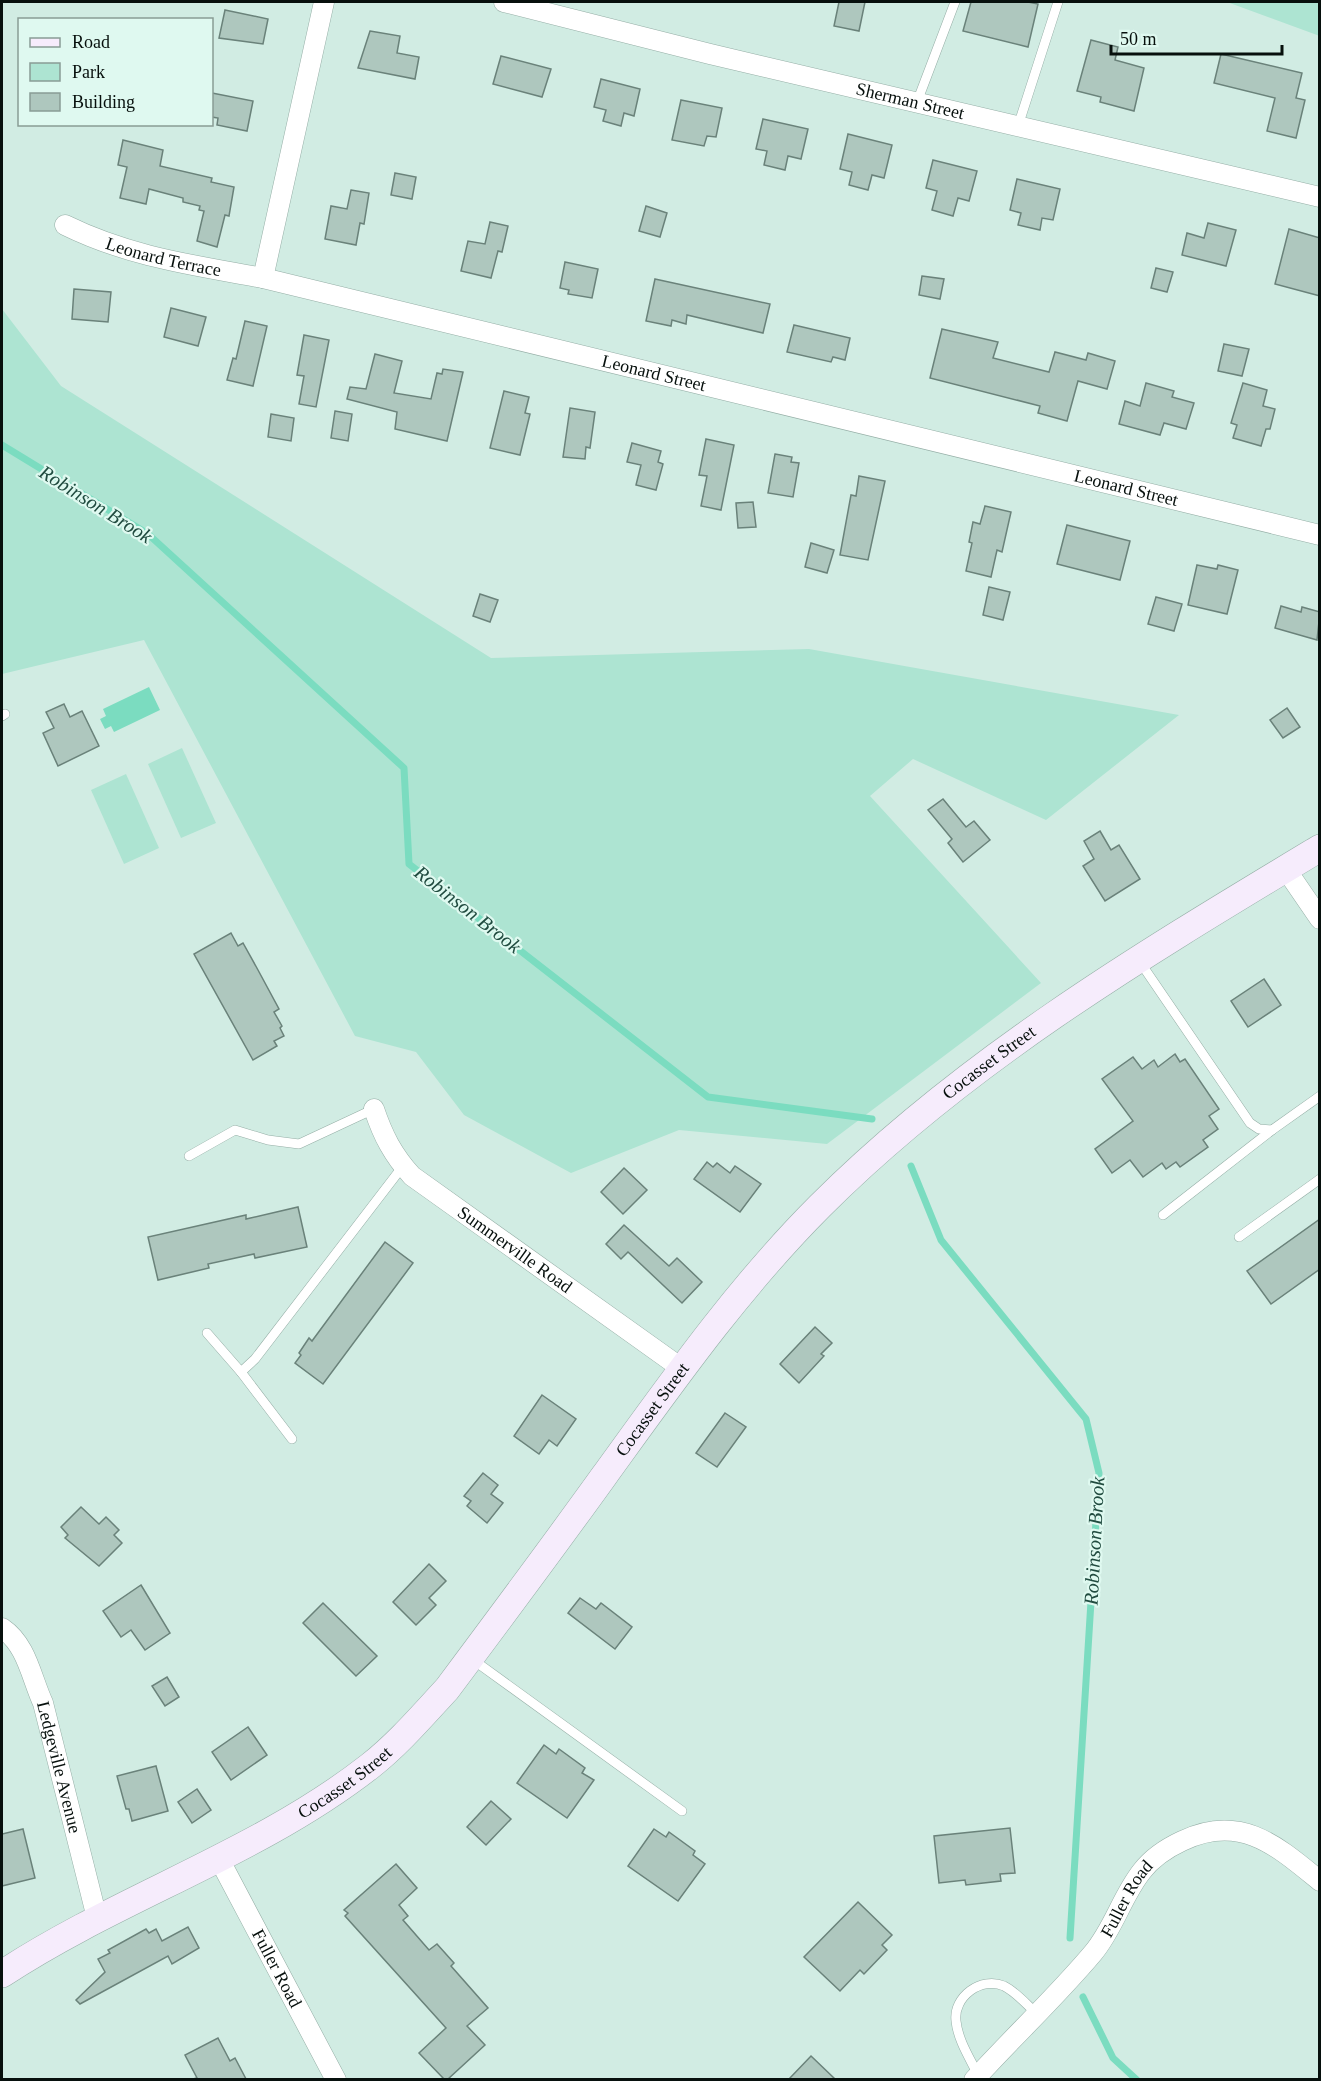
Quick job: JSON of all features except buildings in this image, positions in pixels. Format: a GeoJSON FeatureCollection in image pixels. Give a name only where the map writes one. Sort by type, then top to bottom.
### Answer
{"type":"FeatureCollection","features":[{"type":"Feature","properties":{"kind":"main road","name":"Cocasset Street"},"geometry":{"type":"LineString","coordinates":[[2,1974],[97,1918],[287,1821],[370,1766],[411,1729],[470,1658],[681,1368],[790,1238],[903,1128],[1010,1045],[1138,960],[1320,848]]}},
{"type":"Feature","properties":{"kind":"street"},"geometry":{"type":"LineString","coordinates":[[263,278],[324,2]]}},
{"type":"Feature","properties":{"kind":"street","name":"Sherman Street"},"geometry":{"type":"LineString","coordinates":[[504,2],[1320,197]]}},
{"type":"Feature","properties":{"kind":"street","name":"Leonard Terrace"},"geometry":{"type":"LineString","coordinates":[[65,225],[95,240],[135,254],[263,278]]}},
{"type":"Feature","properties":{"kind":"street","name":"Leonard Street"},"geometry":{"type":"LineString","coordinates":[[263,278],[1320,535]]}},
{"type":"Feature","properties":{"kind":"street"},"geometry":{"type":"LineString","coordinates":[[1285,868],[1320,919]]}},
{"type":"Feature","properties":{"kind":"street","name":"Summerville Road"},"geometry":{"type":"LineString","coordinates":[[374,1109],[384,1138],[412,1176],[681,1368]]}},
{"type":"Feature","properties":{"kind":"street","name":"Ledgeville Avenue"},"geometry":{"type":"LineString","coordinates":[[2,1628],[27,1657],[30,1674],[43,1703],[97,1918]]}},
{"type":"Feature","properties":{"kind":"street","name":"Fuller Road"},"geometry":{"type":"LineString","coordinates":[[978,2078],[1094,1953],[1113,1925],[1142,1870],[1167,1849],[1198,1833],[1231,1830],[1259,1837],[1283,1850],[1320,1881]]}},
{"type":"Feature","properties":{"kind":"street","name":"Fuller Road"},"geometry":{"type":"LineString","coordinates":[[218,1857],[336,2079]]}},
{"type":"Feature","properties":{"kind":"lane"},"geometry":{"type":"LineString","coordinates":[[917,102],[955,2]]}},
{"type":"Feature","properties":{"kind":"lane"},"geometry":{"type":"LineString","coordinates":[[1018,126],[1058,2]]}},
{"type":"Feature","properties":{"kind":"lane"},"geometry":{"type":"LineString","coordinates":[[1138,960],[1250,1123],[1259,1129],[1272,1130]]}},
{"type":"Feature","properties":{"kind":"lane"},"geometry":{"type":"LineString","coordinates":[[1163,1215],[1272,1130],[1320,1096]]}},
{"type":"Feature","properties":{"kind":"lane"},"geometry":{"type":"LineString","coordinates":[[189,1156],[235,1130],[268,1140],[298,1144],[374,1109]]}},
{"type":"Feature","properties":{"kind":"lane"},"geometry":{"type":"LineString","coordinates":[[241,1372],[255,1359],[404,1166]]}},
{"type":"Feature","properties":{"kind":"lane"},"geometry":{"type":"LineString","coordinates":[[1239,1237],[1320,1179]]}},
{"type":"Feature","properties":{"kind":"lane"},"geometry":{"type":"LineString","coordinates":[[207,1333],[241,1372],[292,1439]]}},
{"type":"Feature","properties":{"kind":"lane"},"geometry":{"type":"LineString","coordinates":[[470,1658],[682,1811]]}},
{"type":"Feature","properties":{"kind":"lane"},"geometry":{"type":"LineString","coordinates":[[978,2078],[958,2032],[955,2018],[960,2002],[967,1992],[980,1985],[997,1984],[1016,1995],[1036,2013]]}},
{"type":"Feature","properties":{"kind":"green space"},"geometry":{"type":"Polygon","coordinates":[[[1227,2],[1319,2],[1319,36],[1317,35],[1227,2]]]}},
{"type":"Feature","properties":{"kind":"green space"},"geometry":{"type":"Polygon","coordinates":[[[2,309],[61,386],[491,658],[809,649],[1179,715],[1046,820],[913,759],[870,796],[1041,983],[827,1144],[679,1130],[571,1173],[464,1115],[416,1052],[355,1036],[144,640],[2,674],[2,309]]]}},
{"type":"Feature","properties":{"kind":"green space"},"geometry":{"type":"Polygon","coordinates":[[[182,748],[216,823],[181,838],[148,764],[182,748]]]}},
{"type":"Feature","properties":{"kind":"green space"},"geometry":{"type":"Polygon","coordinates":[[[126,774],[159,848],[124,864],[91,790],[126,774]]]}},
{"type":"Feature","properties":{"kind":"shaded area"},"geometry":{"type":"Polygon","coordinates":[[[149,687],[160,710],[114,732],[111,726],[105,729],[100,719],[106,716],[103,709],[149,687]]]}},
{"type":"Feature","properties":{"kind":"waterway","name":"Robinson Brook"},"geometry":{"type":"LineString","coordinates":[[2,445],[148,534],[404,768],[409,864],[708,1097],[872,1119]]}},
{"type":"Feature","properties":{"kind":"waterway","name":"Robinson Brook"},"geometry":{"type":"LineString","coordinates":[[911,1166],[941,1240],[1086,1419],[1099,1473],[1070,1938]]}},
{"type":"Feature","properties":{"kind":"waterway","name":"Robinson Brook"},"geometry":{"type":"LineString","coordinates":[[1083,1997],[1113,2058],[1137,2080]]}}]}
